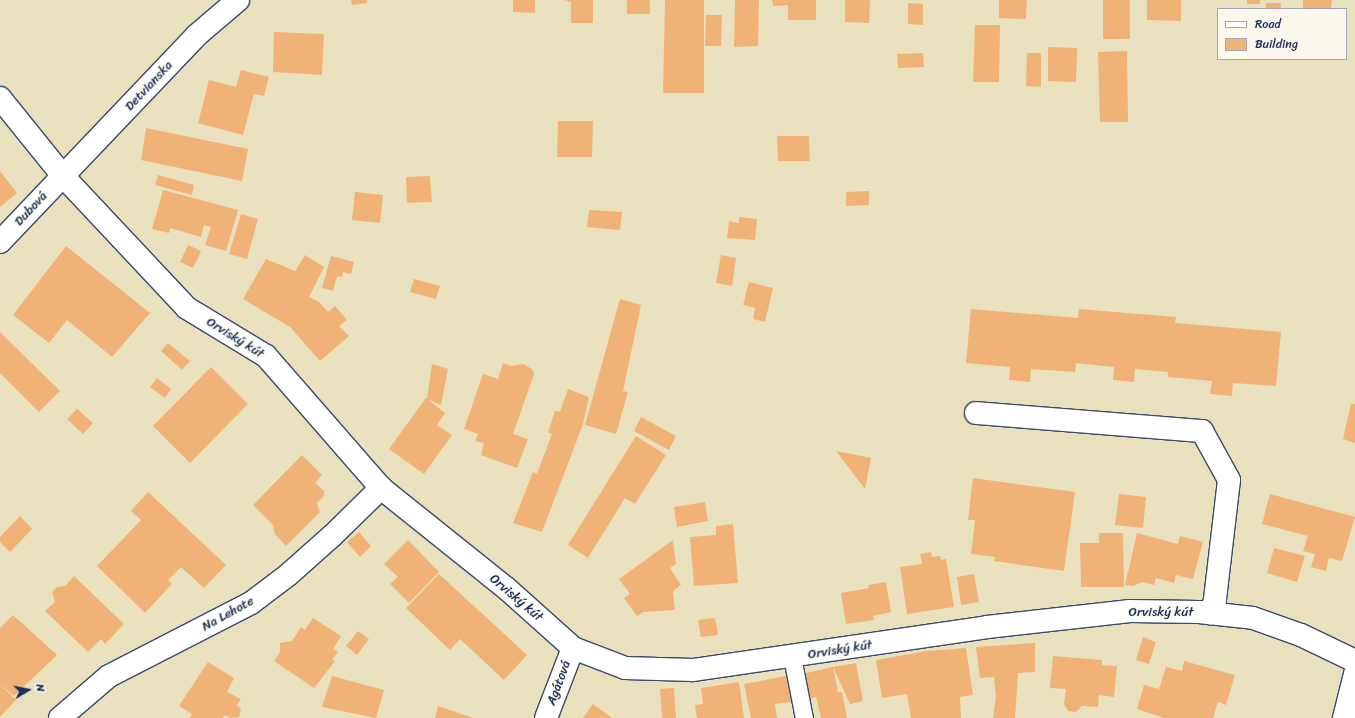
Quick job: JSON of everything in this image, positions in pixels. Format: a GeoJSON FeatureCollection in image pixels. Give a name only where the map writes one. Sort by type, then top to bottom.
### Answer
{"type":"FeatureCollection","features":[{"type":"Feature","properties":{"kind":"street","name":"Detvianska"},"geometry":{"type":"LineString","coordinates":[[63,176],[197,35],[238,0]]}},
{"type":"Feature","properties":{"kind":"street","name":"Orviský kút"},"geometry":{"type":"LineString","coordinates":[[0,98],[63,176],[187,308],[266,356],[381,488],[506,588],[573,648],[626,668],[693,670],[792,658],[987,627],[1130,611],[1211,613],[1253,618],[1301,635],[1355,661]]}},
{"type":"Feature","properties":{"kind":"street","name":"Dubová"},"geometry":{"type":"LineString","coordinates":[[0,242],[63,176]]}},
{"type":"Feature","properties":{"kind":"street","name":"Orviský kút"},"geometry":{"type":"LineString","coordinates":[[976,413],[1202,431],[1229,480],[1215,600],[1211,613]]}},
{"type":"Feature","properties":{"kind":"street","name":"Na Lehote"},"geometry":{"type":"LineString","coordinates":[[60,718],[108,676],[251,603],[288,575],[332,536],[381,488]]}},
{"type":"Feature","properties":{"kind":"street","name":"Agátová"},"geometry":{"type":"LineString","coordinates":[[546,718],[573,648]]}},
{"type":"Feature","properties":{"kind":"street"},"geometry":{"type":"LineString","coordinates":[[1344,718],[1355,674]]}},
{"type":"Feature","properties":{"kind":"lane"},"geometry":{"type":"LineString","coordinates":[[792,658],[804,718]]}},
{"type":"Feature","properties":{"kind":"building"},"geometry":{"type":"Polygon","coordinates":[[[351,0],[367,0],[367,3],[352,5],[351,0]]]}},
{"type":"Feature","properties":{"kind":"building"},"geometry":{"type":"Polygon","coordinates":[[[513,0],[535,0],[535,13],[513,12],[513,0]]]}},
{"type":"Feature","properties":{"kind":"building"},"geometry":{"type":"Polygon","coordinates":[[[564,0],[593,0],[593,23],[571,23],[571,2],[564,0]]]}},
{"type":"Feature","properties":{"kind":"building"},"geometry":{"type":"Polygon","coordinates":[[[627,0],[650,0],[650,14],[627,14],[627,0]]]}},
{"type":"Feature","properties":{"kind":"building"},"geometry":{"type":"Polygon","coordinates":[[[665,0],[704,0],[704,93],[663,93],[665,0]]]}},
{"type":"Feature","properties":{"kind":"building"},"geometry":{"type":"Polygon","coordinates":[[[735,0],[759,0],[758,46],[734,47],[735,0]]]}},
{"type":"Feature","properties":{"kind":"building"},"geometry":{"type":"Polygon","coordinates":[[[772,0],[816,0],[816,20],[788,20],[788,5],[773,6],[772,0]]]}},
{"type":"Feature","properties":{"kind":"building"},"geometry":{"type":"Polygon","coordinates":[[[845,0],[870,0],[869,23],[845,22],[845,0]]]}},
{"type":"Feature","properties":{"kind":"building"},"geometry":{"type":"Polygon","coordinates":[[[999,0],[1027,0],[1026,19],[999,18],[999,0]]]}},
{"type":"Feature","properties":{"kind":"building"},"geometry":{"type":"Polygon","coordinates":[[[1103,0],[1130,0],[1130,39],[1103,39],[1103,0]]]}},
{"type":"Feature","properties":{"kind":"building"},"geometry":{"type":"Polygon","coordinates":[[[1147,0],[1181,0],[1181,21],[1147,20],[1147,0]]]}},
{"type":"Feature","properties":{"kind":"building"},"geometry":{"type":"Polygon","coordinates":[[[1247,0],[1260,0],[1260,4],[1247,4],[1247,0]]]}},
{"type":"Feature","properties":{"kind":"building"},"geometry":{"type":"Polygon","coordinates":[[[1303,0],[1332,0],[1331,8],[1303,8],[1303,0]]]}},
{"type":"Feature","properties":{"kind":"building"},"geometry":{"type":"Polygon","coordinates":[[[908,3],[923,4],[923,25],[908,24],[908,3]]]}},
{"type":"Feature","properties":{"kind":"building"},"geometry":{"type":"Polygon","coordinates":[[[1266,3],[1281,3],[1281,8],[1266,8],[1266,3]]]}},
{"type":"Feature","properties":{"kind":"building"},"geometry":{"type":"Polygon","coordinates":[[[706,15],[722,15],[721,46],[705,46],[706,15]]]}},
{"type":"Feature","properties":{"kind":"building"},"geometry":{"type":"Polygon","coordinates":[[[975,25],[1000,25],[999,82],[973,82],[975,25]]]}},
{"type":"Feature","properties":{"kind":"building"},"geometry":{"type":"Polygon","coordinates":[[[274,32],[324,34],[322,75],[273,72],[274,32]]]}},
{"type":"Feature","properties":{"kind":"building"},"geometry":{"type":"Polygon","coordinates":[[[1048,47],[1077,48],[1076,82],[1048,81],[1048,47]]]}},
{"type":"Feature","properties":{"kind":"building"},"geometry":{"type":"Polygon","coordinates":[[[1127,51],[1128,122],[1100,122],[1098,52],[1127,51]]]}},
{"type":"Feature","properties":{"kind":"building"},"geometry":{"type":"Polygon","coordinates":[[[923,53],[924,67],[898,68],[897,54],[923,53]]]}},
{"type":"Feature","properties":{"kind":"building"},"geometry":{"type":"Polygon","coordinates":[[[1027,53],[1041,53],[1041,87],[1026,86],[1027,53]]]}},
{"type":"Feature","properties":{"kind":"building"},"geometry":{"type":"Polygon","coordinates":[[[241,70],[269,77],[264,96],[254,94],[243,135],[198,123],[209,80],[236,87],[241,70]]]}},
{"type":"Feature","properties":{"kind":"building"},"geometry":{"type":"Polygon","coordinates":[[[558,121],[593,121],[592,157],[557,157],[558,121]]]}},
{"type":"Feature","properties":{"kind":"building"},"geometry":{"type":"Polygon","coordinates":[[[146,128],[248,149],[242,181],[141,160],[146,128]]]}},
{"type":"Feature","properties":{"kind":"building"},"geometry":{"type":"Polygon","coordinates":[[[777,136],[809,136],[810,161],[778,161],[777,136]]]}},
{"type":"Feature","properties":{"kind":"building"},"geometry":{"type":"Polygon","coordinates":[[[0,171],[17,193],[0,207],[0,171]]]}},
{"type":"Feature","properties":{"kind":"building"},"geometry":{"type":"Polygon","coordinates":[[[158,175],[194,185],[192,195],[155,185],[158,175]]]}},
{"type":"Feature","properties":{"kind":"building"},"geometry":{"type":"Polygon","coordinates":[[[430,176],[432,202],[407,203],[406,177],[430,176]]]}},
{"type":"Feature","properties":{"kind":"building"},"geometry":{"type":"Polygon","coordinates":[[[163,190],[238,210],[226,251],[205,245],[211,227],[204,225],[201,237],[170,228],[169,233],[152,229],[163,190]]]}},
{"type":"Feature","properties":{"kind":"building"},"geometry":{"type":"Polygon","coordinates":[[[869,191],[869,205],[846,206],[846,192],[869,191]]]}},
{"type":"Feature","properties":{"kind":"building"},"geometry":{"type":"Polygon","coordinates":[[[355,192],[383,195],[380,223],[352,220],[355,192]]]}},
{"type":"Feature","properties":{"kind":"building"},"geometry":{"type":"Polygon","coordinates":[[[589,210],[622,212],[620,230],[587,227],[589,210]]]}},
{"type":"Feature","properties":{"kind":"building"},"geometry":{"type":"Polygon","coordinates":[[[241,214],[258,219],[247,259],[229,254],[241,214]]]}},
{"type":"Feature","properties":{"kind":"building"},"geometry":{"type":"Polygon","coordinates":[[[739,217],[757,219],[755,240],[727,238],[729,221],[739,223],[739,217]]]}},
{"type":"Feature","properties":{"kind":"building"},"geometry":{"type":"Polygon","coordinates":[[[188,245],[201,251],[193,268],[180,262],[188,245]]]}},
{"type":"Feature","properties":{"kind":"building"},"geometry":{"type":"Polygon","coordinates":[[[66,246],[150,313],[112,357],[67,320],[49,343],[13,315],[66,246]]]}},
{"type":"Feature","properties":{"kind":"building"},"geometry":{"type":"Polygon","coordinates":[[[305,255],[324,267],[309,297],[319,302],[328,312],[335,306],[347,320],[339,326],[349,336],[320,361],[290,327],[243,299],[266,259],[295,271],[305,255]]]}},
{"type":"Feature","properties":{"kind":"building"},"geometry":{"type":"Polygon","coordinates":[[[721,255],[736,258],[732,286],[716,283],[721,255]]]}},
{"type":"Feature","properties":{"kind":"building"},"geometry":{"type":"Polygon","coordinates":[[[331,256],[354,262],[351,274],[343,272],[342,277],[337,276],[333,291],[322,288],[331,256]]]}},
{"type":"Feature","properties":{"kind":"building"},"geometry":{"type":"Polygon","coordinates":[[[414,279],[440,286],[436,299],[410,292],[414,279]]]}},
{"type":"Feature","properties":{"kind":"building"},"geometry":{"type":"Polygon","coordinates":[[[749,282],[773,288],[765,322],[753,319],[755,308],[743,305],[749,282]]]}},
{"type":"Feature","properties":{"kind":"building"},"geometry":{"type":"Polygon","coordinates":[[[620,299],[641,305],[623,391],[628,392],[616,434],[585,425],[620,299]]]}},
{"type":"Feature","properties":{"kind":"building"},"geometry":{"type":"Polygon","coordinates":[[[971,309],[1078,318],[1079,309],[1176,317],[1175,323],[1281,332],[1276,386],[1233,383],[1232,396],[1210,394],[1212,381],[1168,377],[1168,372],[1135,369],[1134,382],[1113,380],[1114,367],[1076,363],[1075,372],[1031,369],[1030,382],[1009,380],[1010,367],[966,363],[971,309]]]}},
{"type":"Feature","properties":{"kind":"building"},"geometry":{"type":"Polygon","coordinates":[[[0,332],[60,391],[39,412],[0,373],[0,332]]]}},
{"type":"Feature","properties":{"kind":"building"},"geometry":{"type":"Polygon","coordinates":[[[168,343],[190,361],[182,370],[161,351],[168,343]]]}},
{"type":"Feature","properties":{"kind":"building"},"geometry":{"type":"Polygon","coordinates":[[[503,363],[511,366],[523,364],[532,369],[534,374],[513,434],[528,439],[517,468],[481,455],[484,443],[475,441],[478,434],[464,429],[483,374],[498,379],[503,363]]]}},
{"type":"Feature","properties":{"kind":"building"},"geometry":{"type":"Polygon","coordinates":[[[432,364],[448,369],[441,405],[427,399],[432,364]]]}},
{"type":"Feature","properties":{"kind":"building"},"geometry":{"type":"Polygon","coordinates":[[[211,367],[248,404],[190,463],[153,426],[211,367]]]}},
{"type":"Feature","properties":{"kind":"building"},"geometry":{"type":"Polygon","coordinates":[[[157,378],[171,389],[165,398],[150,387],[157,378]]]}},
{"type":"Feature","properties":{"kind":"building"},"geometry":{"type":"Polygon","coordinates":[[[568,389],[589,397],[583,424],[542,532],[513,523],[533,472],[537,474],[552,434],[548,432],[555,411],[560,412],[568,389]]]}},
{"type":"Feature","properties":{"kind":"building"},"geometry":{"type":"Polygon","coordinates":[[[426,398],[445,413],[437,425],[452,435],[424,474],[389,449],[426,398]]]}},
{"type":"Feature","properties":{"kind":"building"},"geometry":{"type":"Polygon","coordinates":[[[1351,404],[1355,404],[1355,443],[1343,439],[1351,404]]]}},
{"type":"Feature","properties":{"kind":"building"},"geometry":{"type":"Polygon","coordinates":[[[77,409],[93,423],[83,434],[67,419],[77,409]]]}},
{"type":"Feature","properties":{"kind":"building"},"geometry":{"type":"Polygon","coordinates":[[[641,417],[676,436],[669,450],[634,431],[641,417]]]}},
{"type":"Feature","properties":{"kind":"building"},"geometry":{"type":"Polygon","coordinates":[[[636,436],[666,455],[635,504],[625,498],[588,558],[568,545],[636,436]]]}},
{"type":"Feature","properties":{"kind":"building"},"geometry":{"type":"Polygon","coordinates":[[[836,451],[871,458],[865,489],[836,451]]]}},
{"type":"Feature","properties":{"kind":"building"},"geometry":{"type":"Polygon","coordinates":[[[302,455],[322,475],[315,483],[324,491],[324,496],[317,503],[320,512],[286,546],[275,534],[273,525],[253,505],[302,455]]]}},
{"type":"Feature","properties":{"kind":"building"},"geometry":{"type":"Polygon","coordinates":[[[973,478],[1075,492],[1064,571],[994,561],[995,557],[971,554],[975,520],[968,520],[973,478]]]}},
{"type":"Feature","properties":{"kind":"building"},"geometry":{"type":"Polygon","coordinates":[[[148,492],[226,565],[204,588],[181,567],[168,580],[172,584],[145,613],[97,566],[141,520],[131,511],[148,492]]]}},
{"type":"Feature","properties":{"kind":"building"},"geometry":{"type":"Polygon","coordinates":[[[1119,494],[1146,497],[1143,528],[1115,525],[1119,494]]]}},
{"type":"Feature","properties":{"kind":"building"},"geometry":{"type":"Polygon","coordinates":[[[1270,494],[1355,517],[1342,561],[1329,558],[1326,571],[1311,567],[1315,554],[1303,551],[1308,536],[1262,524],[1270,494]]]}},
{"type":"Feature","properties":{"kind":"building"},"geometry":{"type":"Polygon","coordinates":[[[705,502],[708,521],[677,527],[674,507],[705,502]]]}},
{"type":"Feature","properties":{"kind":"building"},"geometry":{"type":"Polygon","coordinates":[[[20,516],[32,529],[10,552],[0,542],[0,537],[20,516]]]}},
{"type":"Feature","properties":{"kind":"building"},"geometry":{"type":"Polygon","coordinates":[[[733,524],[738,583],[694,586],[690,537],[716,535],[716,526],[733,524]]]}},
{"type":"Feature","properties":{"kind":"building"},"geometry":{"type":"Polygon","coordinates":[[[359,532],[371,546],[360,557],[347,542],[359,532]]]}},
{"type":"Feature","properties":{"kind":"building"},"geometry":{"type":"Polygon","coordinates":[[[1099,533],[1123,533],[1124,587],[1081,587],[1080,543],[1099,543],[1099,533]]]}},
{"type":"Feature","properties":{"kind":"building"},"geometry":{"type":"Polygon","coordinates":[[[1137,533],[1178,544],[1180,536],[1203,542],[1193,579],[1176,575],[1174,583],[1156,578],[1154,585],[1142,582],[1133,586],[1125,585],[1137,533]]]}},
{"type":"Feature","properties":{"kind":"building"},"geometry":{"type":"Polygon","coordinates":[[[408,540],[439,572],[409,603],[390,584],[398,577],[384,564],[408,540]]]}},
{"type":"Feature","properties":{"kind":"building"},"geometry":{"type":"Polygon","coordinates":[[[673,540],[676,564],[670,568],[681,585],[673,591],[675,610],[643,612],[637,616],[624,598],[630,594],[619,579],[673,540]]]}},
{"type":"Feature","properties":{"kind":"building"},"geometry":{"type":"Polygon","coordinates":[[[1274,548],[1305,556],[1297,582],[1267,573],[1274,548]]]}},
{"type":"Feature","properties":{"kind":"building"},"geometry":{"type":"Polygon","coordinates":[[[931,552],[932,557],[940,556],[941,560],[946,559],[954,607],[907,614],[900,567],[922,564],[920,554],[931,552]]]}},
{"type":"Feature","properties":{"kind":"building"},"geometry":{"type":"Polygon","coordinates":[[[439,574],[527,655],[504,680],[460,639],[450,650],[406,608],[439,574]]]}},
{"type":"Feature","properties":{"kind":"building"},"geometry":{"type":"Polygon","coordinates":[[[974,574],[979,602],[961,605],[957,577],[974,574]]]}},
{"type":"Feature","properties":{"kind":"building"},"geometry":{"type":"Polygon","coordinates":[[[74,576],[124,624],[105,644],[101,639],[88,652],[45,611],[55,602],[52,592],[57,587],[65,586],[74,576]]]}},
{"type":"Feature","properties":{"kind":"building"},"geometry":{"type":"Polygon","coordinates":[[[886,582],[891,612],[873,616],[874,620],[846,624],[841,593],[869,588],[868,585],[886,582]]]}},
{"type":"Feature","properties":{"kind":"building"},"geometry":{"type":"Polygon","coordinates":[[[13,615],[57,655],[14,696],[0,684],[0,628],[13,615]]]}},
{"type":"Feature","properties":{"kind":"building"},"geometry":{"type":"Polygon","coordinates":[[[313,618],[341,636],[333,649],[338,652],[332,660],[335,661],[314,688],[274,661],[280,652],[280,643],[292,641],[301,627],[305,630],[313,618]]]}},
{"type":"Feature","properties":{"kind":"building"},"geometry":{"type":"Polygon","coordinates":[[[715,618],[718,635],[701,637],[698,620],[715,618]]]}},
{"type":"Feature","properties":{"kind":"building"},"geometry":{"type":"Polygon","coordinates":[[[358,631],[369,639],[357,655],[346,646],[358,631]]]}},
{"type":"Feature","properties":{"kind":"building"},"geometry":{"type":"Polygon","coordinates":[[[1143,637],[1156,642],[1149,664],[1136,660],[1143,637]]]}},
{"type":"Feature","properties":{"kind":"building"},"geometry":{"type":"Polygon","coordinates":[[[1035,643],[1035,672],[1018,673],[1015,718],[993,718],[996,697],[994,677],[980,678],[976,647],[1035,643]]]}},
{"type":"Feature","properties":{"kind":"building"},"geometry":{"type":"Polygon","coordinates":[[[966,648],[973,695],[960,697],[961,718],[911,718],[907,694],[882,698],[876,660],[927,651],[966,648]]]}},
{"type":"Feature","properties":{"kind":"building"},"geometry":{"type":"Polygon","coordinates":[[[1053,656],[1102,660],[1102,665],[1117,666],[1114,697],[1099,695],[1098,707],[1082,706],[1076,712],[1068,711],[1064,704],[1066,689],[1050,688],[1053,656]]]}},
{"type":"Feature","properties":{"kind":"building"},"geometry":{"type":"Polygon","coordinates":[[[1184,661],[1235,675],[1226,705],[1218,702],[1213,718],[1164,718],[1137,709],[1144,685],[1159,689],[1166,667],[1182,671],[1184,661]]]}},
{"type":"Feature","properties":{"kind":"building"},"geometry":{"type":"Polygon","coordinates":[[[208,662],[234,678],[227,692],[241,699],[237,705],[241,709],[239,717],[231,718],[225,715],[223,718],[190,718],[192,714],[179,706],[208,662]]]}},
{"type":"Feature","properties":{"kind":"building"},"geometry":{"type":"Polygon","coordinates":[[[856,663],[863,701],[850,704],[833,667],[856,663]]]}},
{"type":"Feature","properties":{"kind":"building"},"geometry":{"type":"Polygon","coordinates":[[[833,667],[838,692],[842,692],[847,718],[821,718],[816,697],[808,699],[802,674],[833,667]]]}},
{"type":"Feature","properties":{"kind":"building"},"geometry":{"type":"Polygon","coordinates":[[[791,675],[795,701],[775,704],[777,718],[751,718],[744,684],[791,675]]]}},
{"type":"Feature","properties":{"kind":"building"},"geometry":{"type":"Polygon","coordinates":[[[332,676],[384,690],[376,718],[322,707],[332,676]]]}},
{"type":"Feature","properties":{"kind":"building"},"geometry":{"type":"Polygon","coordinates":[[[739,682],[744,718],[697,718],[695,705],[703,704],[701,688],[739,682]]]}},
{"type":"Feature","properties":{"kind":"building"},"geometry":{"type":"Polygon","coordinates":[[[0,684],[16,700],[0,717],[0,684]]]}},
{"type":"Feature","properties":{"kind":"building"},"geometry":{"type":"Polygon","coordinates":[[[674,688],[676,718],[662,718],[660,689],[674,688]]]}},
{"type":"Feature","properties":{"kind":"building"},"geometry":{"type":"Polygon","coordinates":[[[593,704],[612,718],[583,718],[593,704]]]}},
{"type":"Feature","properties":{"kind":"building"},"geometry":{"type":"Polygon","coordinates":[[[438,706],[473,718],[435,718],[438,706]]]}}]}
